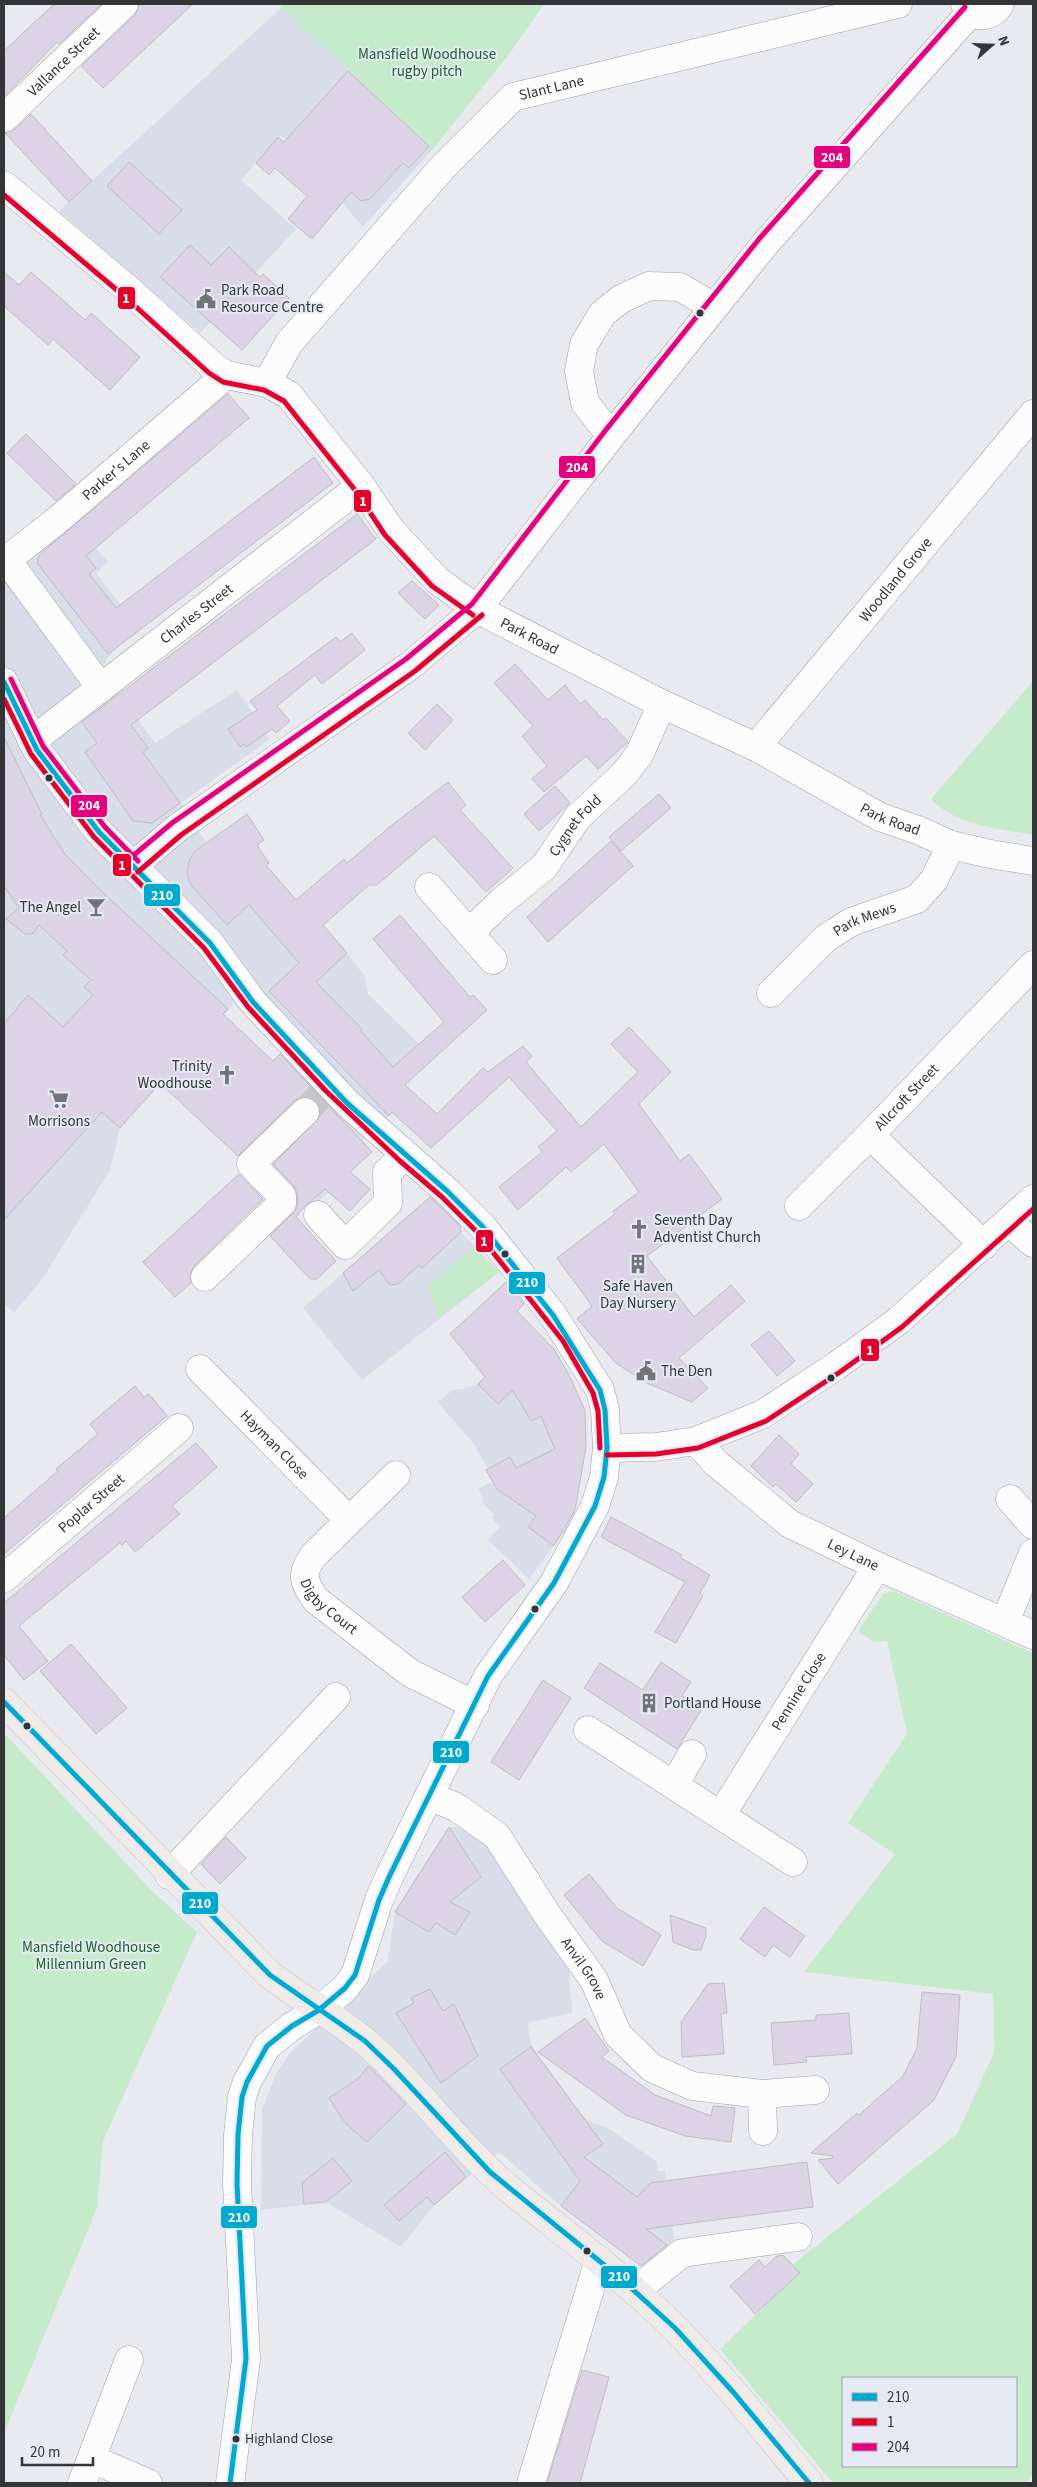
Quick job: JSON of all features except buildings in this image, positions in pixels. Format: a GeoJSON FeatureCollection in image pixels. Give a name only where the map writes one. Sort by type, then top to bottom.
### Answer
{"type":"FeatureCollection","features":[{"type":"Feature","properties":{"kind":"main road"},"geometry":{"type":"LineString","coordinates":[[4,1702],[169,1874],[270,1975],[319,2010],[344,2025],[376,2051],[460,2142],[508,2188],[598,2260],[655,2309],[714,2371],[809,2483]]}},
{"type":"Feature","properties":{"kind":"street","name":"Vallance Street"},"geometry":{"type":"LineString","coordinates":[[4,118],[124,4]]}},
{"type":"Feature","properties":{"kind":"street","name":"Slant Lane"},"geometry":{"type":"LineString","coordinates":[[267,383],[290,343],[443,167],[513,97],[898,4]]}},
{"type":"Feature","properties":{"kind":"street"},"geometry":{"type":"LineString","coordinates":[[133,866],[176,829],[411,666],[476,609],[611,436],[765,244],[968,8],[980,16],[993,12],[1000,4]]}},
{"type":"Feature","properties":{"kind":"street","name":"Park Road"},"geometry":{"type":"LineString","coordinates":[[4,186],[129,290],[214,367],[226,375],[267,383],[289,395],[361,486],[391,530],[437,580],[476,609],[662,704],[756,747],[880,817],[918,830],[951,845],[1033,861]]}},
{"type":"Feature","properties":{"kind":"street"},"geometry":{"type":"LineString","coordinates":[[611,436],[585,403],[579,371],[584,344],[603,313],[622,299],[649,286],[680,287],[714,308]]}},
{"type":"Feature","properties":{"kind":"street","name":"Parker's Lane"},"geometry":{"type":"LineString","coordinates":[[6,561],[60,518],[226,375]]}},
{"type":"Feature","properties":{"kind":"street","name":"Woodland Grove"},"geometry":{"type":"LineString","coordinates":[[756,747],[1033,414]]}},
{"type":"Feature","properties":{"kind":"street","name":"Charles Street"},"geometry":{"type":"LineString","coordinates":[[32,741],[361,486]]}},
{"type":"Feature","properties":{"kind":"street"},"geometry":{"type":"LineString","coordinates":[[6,561],[101,688]]}},
{"type":"Feature","properties":{"kind":"street"},"geometry":{"type":"LineString","coordinates":[[4,682],[32,741],[99,832],[210,943],[319,1098],[405,1156],[447,1190],[482,1226],[569,1337],[600,1390],[605,1410],[607,1448],[604,1477],[595,1506],[564,1567],[488,1676],[379,1900],[355,1975],[345,1988],[319,2010],[292,2026],[266,2046],[247,2082],[242,2098],[238,2135],[237,2184],[246,2359],[230,2483]]}},
{"type":"Feature","properties":{"kind":"street","name":"Cygnet Fold"},"geometry":{"type":"LineString","coordinates":[[469,933],[502,901],[544,867],[577,818],[624,774],[639,755],[662,704]]}},
{"type":"Feature","properties":{"kind":"street","name":"Park Mews"},"geometry":{"type":"LineString","coordinates":[[771,993],[826,938],[851,922],[917,900],[934,880],[951,845]]}},
{"type":"Feature","properties":{"kind":"street"},"geometry":{"type":"LineString","coordinates":[[429,887],[493,960]]}},
{"type":"Feature","properties":{"kind":"street","name":"Allcroft Street"},"geometry":{"type":"LineString","coordinates":[[984,1244],[870,1135],[1033,966]]}},
{"type":"Feature","properties":{"kind":"street"},"geometry":{"type":"LineString","coordinates":[[205,1277],[282,1203],[282,1196],[251,1164],[319,1098]]}},
{"type":"Feature","properties":{"kind":"street"},"geometry":{"type":"LineString","coordinates":[[799,1206],[870,1135]]}},
{"type":"Feature","properties":{"kind":"street"},"geometry":{"type":"LineString","coordinates":[[318,1216],[344,1245],[388,1203],[387,1172],[405,1156]]}},
{"type":"Feature","properties":{"kind":"street"},"geometry":{"type":"LineString","coordinates":[[607,1448],[656,1447],[696,1441],[763,1414],[836,1366],[898,1321],[1033,1199]]}},
{"type":"Feature","properties":{"kind":"street"},"geometry":{"type":"LineString","coordinates":[[1009,1222],[1033,1243]]}},
{"type":"Feature","properties":{"kind":"street","name":"Hayman Close"},"geometry":{"type":"LineString","coordinates":[[200,1369],[349,1520]]}},
{"type":"Feature","properties":{"kind":"street","name":"Poplar Street"},"geometry":{"type":"LineString","coordinates":[[4,1578],[179,1428]]}},
{"type":"Feature","properties":{"kind":"street","name":"Ley Lane"},"geometry":{"type":"LineString","coordinates":[[696,1441],[716,1463],[790,1524],[877,1566],[1033,1634]]}},
{"type":"Feature","properties":{"kind":"street","name":"Digby Court"},"geometry":{"type":"LineString","coordinates":[[396,1475],[314,1555],[306,1566],[304,1576],[307,1587],[316,1600],[410,1673],[475,1705]]}},
{"type":"Feature","properties":{"kind":"street"},"geometry":{"type":"LineString","coordinates":[[1010,1499],[1033,1525]]}},
{"type":"Feature","properties":{"kind":"street"},"geometry":{"type":"LineString","coordinates":[[1005,1622],[1033,1553]]}},
{"type":"Feature","properties":{"kind":"street","name":"Pennine Close"},"geometry":{"type":"LineString","coordinates":[[721,1815],[877,1566]]}},
{"type":"Feature","properties":{"kind":"street"},"geometry":{"type":"LineString","coordinates":[[169,1874],[336,1697]]}},
{"type":"Feature","properties":{"kind":"street"},"geometry":{"type":"LineString","coordinates":[[588,1730],[793,1862]]}},
{"type":"Feature","properties":{"kind":"street"},"geometry":{"type":"LineString","coordinates":[[674,1786],[692,1754]]}},
{"type":"Feature","properties":{"kind":"street","name":"Anvil Grove"},"geometry":{"type":"LineString","coordinates":[[429,1796],[456,1807],[497,1836],[548,1916],[594,1980],[618,2034],[652,2068],[692,2086],[762,2094],[815,2090]]}},
{"type":"Feature","properties":{"kind":"street"},"geometry":{"type":"LineString","coordinates":[[762,2094],[763,2131]]}},
{"type":"Feature","properties":{"kind":"street"},"geometry":{"type":"LineString","coordinates":[[635,2291],[682,2253],[798,2236]]}},
{"type":"Feature","properties":{"kind":"street"},"geometry":{"type":"LineString","coordinates":[[531,2483],[598,2260]]}},
{"type":"Feature","properties":{"kind":"street"},"geometry":{"type":"LineString","coordinates":[[129,2360],[87,2471],[148,2483]]}},
{"type":"Feature","properties":{"kind":"shaded area"},"geometry":{"type":"Polygon","coordinates":[[[282,7],[433,149],[363,227],[340,200],[321,172],[280,135],[241,180],[296,229],[200,333],[59,211],[282,7]]]}},
{"type":"Feature","properties":{"kind":"shaded area"},"geometry":{"type":"Polygon","coordinates":[[[75,523],[108,562],[96,573],[139,629],[113,651],[101,668],[155,743],[237,690],[270,739],[181,803],[206,842],[195,851],[189,861],[187,873],[190,884],[227,925],[277,882],[283,884],[328,937],[331,935],[347,953],[365,977],[368,994],[419,1044],[391,1069],[413,1092],[363,1141],[372,1152],[307,1212],[240,1140],[259,1073],[282,1052],[234,1004],[120,1128],[110,1170],[43,1278],[14,1313],[4,1303],[4,579],[39,554],[75,523]]]}},
{"type":"Feature","properties":{"kind":"shaded area"},"geometry":{"type":"Polygon","coordinates":[[[431,1196],[459,1222],[461,1232],[499,1272],[362,1380],[303,1308],[431,1196]]]}},
{"type":"Feature","properties":{"kind":"shaded area"},"geometry":{"type":"Polygon","coordinates":[[[554,1349],[569,1375],[583,1406],[584,1455],[574,1513],[567,1535],[562,1534],[529,1579],[488,1540],[500,1527],[492,1518],[494,1515],[482,1502],[484,1500],[478,1489],[492,1482],[486,1470],[488,1469],[474,1444],[437,1402],[453,1390],[464,1389],[478,1384],[554,1349]]]}},
{"type":"Feature","properties":{"kind":"shaded area"},"geometry":{"type":"Polygon","coordinates":[[[449,1827],[459,1827],[480,1837],[495,1853],[569,1970],[572,2013],[527,2023],[532,2046],[585,2119],[611,2130],[657,2162],[658,2171],[665,2171],[675,2247],[648,2271],[561,2206],[499,2152],[434,2205],[401,2247],[326,2202],[261,2210],[262,2109],[276,2074],[289,2054],[388,1961],[395,1912],[449,1827]]]}},
{"type":"Feature","properties":{"kind":"green space","name":"Mansfield Woodhouse rugby pitch"},"geometry":{"type":"Polygon","coordinates":[[[278,4],[544,4],[510,53],[433,149],[278,4]]]}},
{"type":"Feature","properties":{"kind":"green space"},"geometry":{"type":"Polygon","coordinates":[[[1033,681],[1033,835],[992,828],[965,820],[941,808],[931,799],[1033,681]]]}},
{"type":"Feature","properties":{"kind":"green space"},"geometry":{"type":"Polygon","coordinates":[[[474,1246],[499,1272],[438,1318],[428,1286],[474,1246]]]}},
{"type":"Feature","properties":{"kind":"green space"},"geometry":{"type":"Polygon","coordinates":[[[893,1591],[1033,1653],[1033,2473],[1026,2483],[833,2483],[720,2349],[799,2273],[792,2265],[957,2134],[994,2053],[993,1994],[804,1972],[895,1854],[848,1823],[907,1734],[887,1641],[873,1642],[858,1631],[883,1594],[893,1591]]]}},
{"type":"Feature","properties":{"kind":"green space","name":"Mansfield Woodhouse Millennium Green"},"geometry":{"type":"Polygon","coordinates":[[[4,1733],[151,1890],[197,1932],[103,2141],[97,2208],[4,2433],[4,1733]]]}},
{"type":"Feature","properties":{"kind":"tunnel"},"geometry":{"type":"LineString","coordinates":[[305,1112],[321,1095]]}},
{"type":"Feature","properties":{"kind":"transit line","name":"204"},"geometry":{"type":"LineString","coordinates":[[128,860],[172,823],[406,659],[472,604],[605,431],[759,239],[965,7]]}},
{"type":"Feature","properties":{"kind":"transit line","name":"1"},"geometry":{"type":"LineString","coordinates":[[4,195],[124,296],[209,373],[223,382],[264,390],[284,401],[355,490],[385,535],[432,586],[473,615]]}},
{"type":"Feature","properties":{"kind":"transit line","name":"1"},"geometry":{"type":"LineString","coordinates":[[138,872],[181,835],[415,671],[482,615]]}},
{"type":"Feature","properties":{"kind":"transit line","name":"204"},"geometry":{"type":"LineString","coordinates":[[11,679],[43,746],[105,827],[138,861]]}},
{"type":"Feature","properties":{"kind":"transit line","name":"210"},"geometry":{"type":"LineString","coordinates":[[4,682],[37,750],[99,832],[210,943],[253,1002],[347,1103],[447,1191],[482,1226],[553,1315],[600,1390],[605,1410],[607,1448],[604,1477],[595,1506],[554,1583],[488,1676],[390,1875],[379,1900],[355,1975],[345,1988],[319,2010],[292,2026],[267,2046],[247,2082],[242,2097],[238,2135],[237,2184],[246,2359],[230,2483]]}},
{"type":"Feature","properties":{"kind":"transit line","name":"1"},"geometry":{"type":"LineString","coordinates":[[4,699],[31,754],[94,837],[204,948],[248,1007],[326,1091],[400,1161],[442,1197],[476,1231],[563,1341],[593,1393],[598,1411],[600,1448]]}},
{"type":"Feature","properties":{"kind":"transit line","name":"1"},"geometry":{"type":"LineString","coordinates":[[607,1455],[656,1454],[698,1448],[766,1421],[840,1372],[902,1327],[1033,1209]]}},
{"type":"Feature","properties":{"kind":"transit line","name":"210"},"geometry":{"type":"LineString","coordinates":[[4,1702],[270,1975],[365,2041],[394,2069],[490,2172],[619,2277],[675,2328],[734,2393],[809,2483]]}},
{"type":"Feature","properties":{"kind":"place","name":"Park Road Resource Centre"},"geometry":{"type":"Point","coordinates":[206,299]}},
{"type":"Feature","properties":{"kind":"place","name":"The Angel"},"geometry":{"type":"Point","coordinates":[96,907]}},
{"type":"Feature","properties":{"kind":"place","name":"Trinity Woodhouse"},"geometry":{"type":"Point","coordinates":[227,1075]}},
{"type":"Feature","properties":{"kind":"place","name":"Morrisons"},"geometry":{"type":"Point","coordinates":[59,1099]}},
{"type":"Feature","properties":{"kind":"place","name":"Seventh Day Adventist Church"},"geometry":{"type":"Point","coordinates":[639,1229]}},
{"type":"Feature","properties":{"kind":"place","name":"Safe Haven Day Nursery"},"geometry":{"type":"Point","coordinates":[638,1264]}},
{"type":"Feature","properties":{"kind":"place","name":"The Den"},"geometry":{"type":"Point","coordinates":[646,1371]}},
{"type":"Feature","properties":{"kind":"place","name":"Portland House"},"geometry":{"type":"Point","coordinates":[649,1703]}},
{"type":"Feature","properties":{"kind":"place","name":"Highland Close"},"geometry":{"type":"Point","coordinates":[236,2439]}}]}
